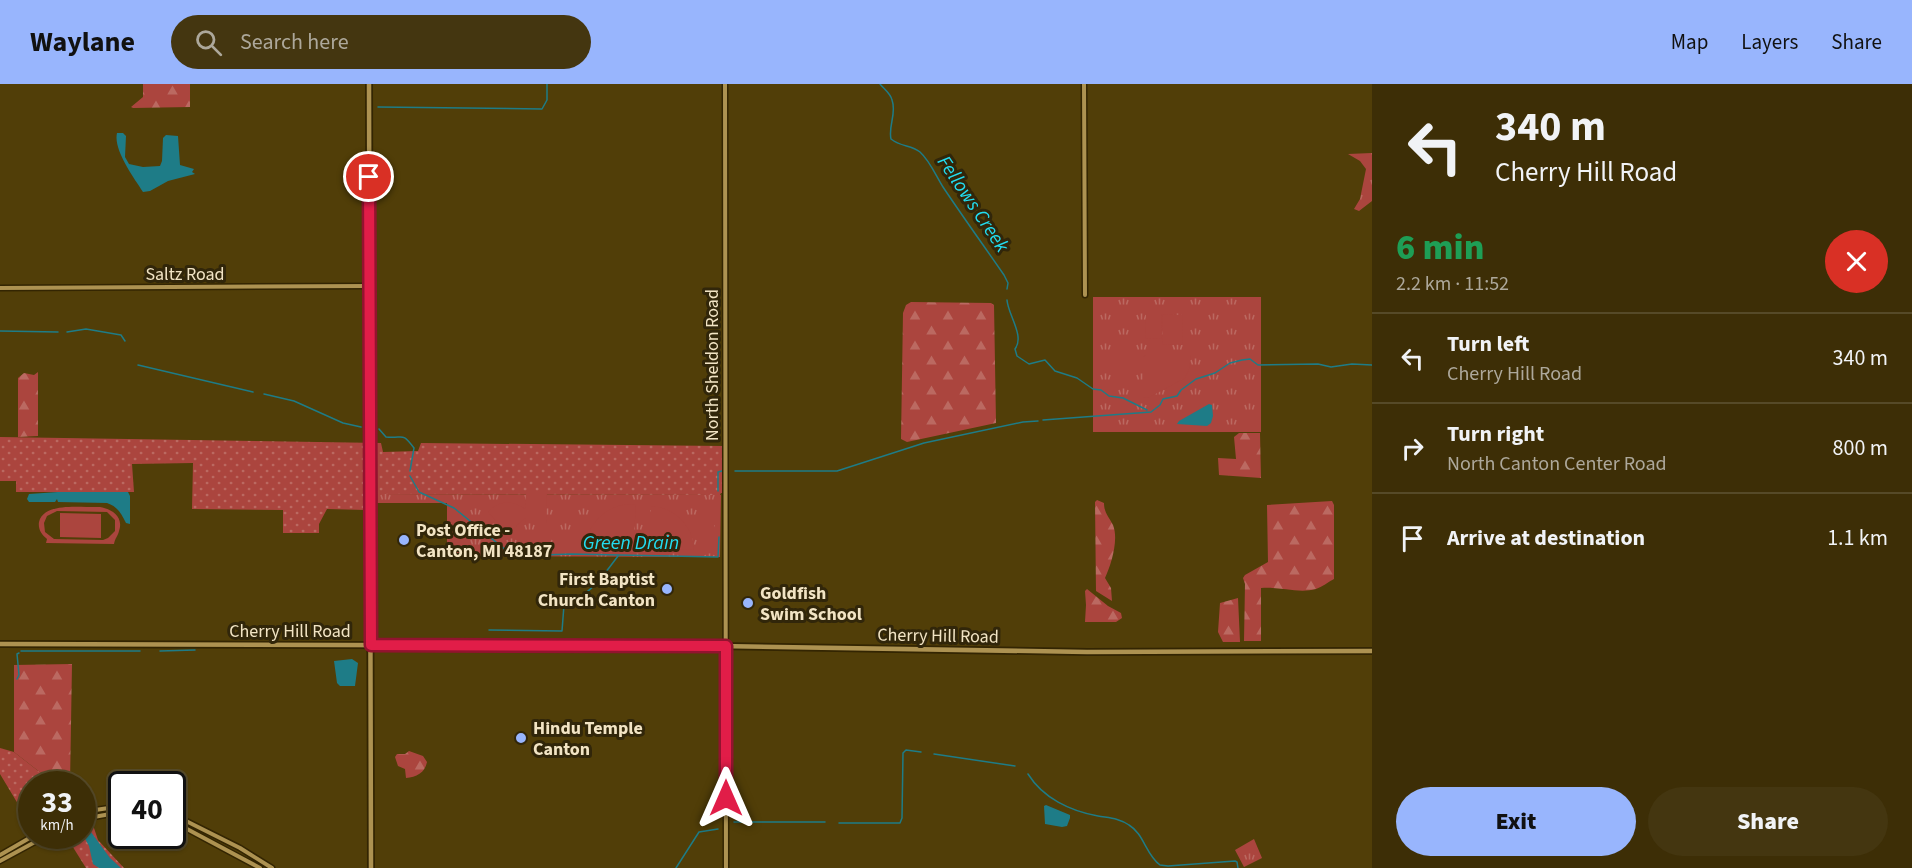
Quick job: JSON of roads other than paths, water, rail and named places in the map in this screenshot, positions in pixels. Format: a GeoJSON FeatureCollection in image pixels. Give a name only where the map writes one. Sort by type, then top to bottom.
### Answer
{"type":"FeatureCollection","features":[{"type":"Feature","properties":{"kind":"main road"},"geometry":{"type":"LineString","coordinates":[[369,84],[371,868]]}},
{"type":"Feature","properties":{"kind":"main road","name":"Cherry Hill Road"},"geometry":{"type":"LineString","coordinates":[[0,644],[726,646],[1087,652],[1372,651]]}},
{"type":"Feature","properties":{"kind":"street","name":"North Sheldon Road"},"geometry":{"type":"LineString","coordinates":[[725,84],[726,868]]}},
{"type":"Feature","properties":{"kind":"street"},"geometry":{"type":"LineString","coordinates":[[1084,84],[1085,296]]}},
{"type":"Feature","properties":{"kind":"street","name":"Saltz Road"},"geometry":{"type":"LineString","coordinates":[[0,288],[369,286]]}},
{"type":"Feature","properties":{"kind":"street"},"geometry":{"type":"LineString","coordinates":[[186,821],[240,848],[272,868]]}},
{"type":"Feature","properties":{"kind":"street"},"geometry":{"type":"LineString","coordinates":[[186,828],[260,868]]}},
{"type":"Feature","properties":{"kind":"street"},"geometry":{"type":"LineString","coordinates":[[0,855],[18,845]]}},
{"type":"Feature","properties":{"kind":"street"},"geometry":{"type":"LineString","coordinates":[[0,861],[22,849]]}},
{"type":"Feature","properties":{"kind":"water"},"geometry":{"type":"Polygon","coordinates":[[[117,133],[123,133],[126,136],[125,157],[129,164],[143,167],[160,166],[163,138],[166,135],[178,136],[180,165],[194,169],[192,172],[195,174],[168,181],[150,191],[143,192],[121,155],[117,133]]]}},
{"type":"Feature","properties":{"kind":"water"},"geometry":{"type":"Polygon","coordinates":[[[1209,404],[1212,405],[1213,416],[1211,423],[1207,426],[1177,424],[1179,421],[1209,404]]]}},
{"type":"Feature","properties":{"kind":"water"},"geometry":{"type":"Polygon","coordinates":[[[128,492],[130,524],[126,523],[117,508],[107,503],[58,502],[57,499],[55,502],[29,502],[27,499],[29,494],[128,492]]]}},
{"type":"Feature","properties":{"kind":"water"},"geometry":{"type":"Polygon","coordinates":[[[352,659],[358,663],[355,686],[340,686],[337,683],[334,661],[352,659]]]}},
{"type":"Feature","properties":{"kind":"water"},"geometry":{"type":"Polygon","coordinates":[[[1044,806],[1070,815],[1067,826],[1045,824],[1044,806]]]}},
{"type":"Feature","properties":{"kind":"water"},"geometry":{"type":"Polygon","coordinates":[[[96,839],[110,858],[121,868],[99,868],[93,864],[90,849],[96,849],[96,839]]]}},
{"type":"Feature","properties":{"kind":"waterway"},"geometry":{"type":"LineString","coordinates":[[378,107],[542,109],[547,100],[547,84]]}},
{"type":"Feature","properties":{"kind":"waterway","name":"Fellows Creek"},"geometry":{"type":"LineString","coordinates":[[880,84],[890,96],[893,105],[891,139],[917,150],[927,160],[1004,275],[1008,283],[1007,289]]}},
{"type":"Feature","properties":{"kind":"waterway","name":"Fellows Creek"},"geometry":{"type":"LineString","coordinates":[[1007,300],[1017,332],[1018,344],[1015,349],[1017,356],[1029,364],[1045,360],[1055,371],[1077,378],[1093,389],[1101,390],[1109,396],[1123,398],[1147,410]]}},
{"type":"Feature","properties":{"kind":"waterway","name":"Green Drain"},"geometry":{"type":"LineString","coordinates":[[67,332],[86,329],[121,335],[125,341]]}},
{"type":"Feature","properties":{"kind":"waterway","name":"Green Drain"},"geometry":{"type":"LineString","coordinates":[[0,331],[58,332]]}},
{"type":"Feature","properties":{"kind":"waterway","name":"Fellows Creek"},"geometry":{"type":"LineString","coordinates":[[1043,420],[1151,412],[1160,405],[1163,399],[1177,396],[1181,390],[1196,379],[1215,373],[1230,363],[1242,360],[1250,359],[1258,365],[1318,364],[1331,367],[1352,364],[1372,365]]}},
{"type":"Feature","properties":{"kind":"waterway","name":"Green Drain"},"geometry":{"type":"LineString","coordinates":[[138,365],[253,392]]}},
{"type":"Feature","properties":{"kind":"waterway","name":"Green Drain"},"geometry":{"type":"LineString","coordinates":[[264,394],[294,401],[343,423],[361,427]]}},
{"type":"Feature","properties":{"kind":"waterway","name":"Green Drain"},"geometry":{"type":"LineString","coordinates":[[735,471],[837,471],[924,443],[1023,422],[1038,421]]}},
{"type":"Feature","properties":{"kind":"waterway","name":"Green Drain"},"geometry":{"type":"LineString","coordinates":[[379,429],[386,437],[407,439],[414,448],[410,471]]}},
{"type":"Feature","properties":{"kind":"waterway","name":"Green Drain"},"geometry":{"type":"LineString","coordinates":[[718,491],[718,472],[722,471]]}},
{"type":"Feature","properties":{"kind":"waterway","name":"Green Drain"},"geometry":{"type":"LineString","coordinates":[[410,476],[419,492],[454,508],[513,556],[571,554],[718,557],[719,537]]}},
{"type":"Feature","properties":{"kind":"waterway"},"geometry":{"type":"LineString","coordinates":[[489,630],[562,631],[564,605],[588,591],[618,556]]}},
{"type":"Feature","properties":{"kind":"waterway"},"geometry":{"type":"LineString","coordinates":[[160,651],[195,650]]}},
{"type":"Feature","properties":{"kind":"waterway"},"geometry":{"type":"LineString","coordinates":[[21,651],[140,651]]}},
{"type":"Feature","properties":{"kind":"waterway"},"geometry":{"type":"LineString","coordinates":[[17,679],[19,675],[17,654],[19,653]]}},
{"type":"Feature","properties":{"kind":"waterway"},"geometry":{"type":"LineString","coordinates":[[839,823],[900,823],[903,753],[906,750],[921,752]]}},
{"type":"Feature","properties":{"kind":"waterway"},"geometry":{"type":"LineString","coordinates":[[934,754],[1015,766]]}},
{"type":"Feature","properties":{"kind":"waterway"},"geometry":{"type":"LineString","coordinates":[[1028,774],[1041,790],[1058,802],[1077,811],[1118,820],[1129,825],[1160,865],[1235,861],[1238,868]]}},
{"type":"Feature","properties":{"kind":"waterway"},"geometry":{"type":"LineString","coordinates":[[734,822],[825,822]]}},
{"type":"Feature","properties":{"kind":"waterway"},"geometry":{"type":"LineString","coordinates":[[676,868],[699,832],[718,829]]}},
{"type":"Feature","properties":{"kind":"place","name":"Post Office - Canton, MI 48187"},"geometry":{"type":"Point","coordinates":[404,540]}},
{"type":"Feature","properties":{"kind":"place","name":"First Baptist Church Canton"},"geometry":{"type":"Point","coordinates":[667,589]}},
{"type":"Feature","properties":{"kind":"place","name":"Goldfish Swim School"},"geometry":{"type":"Point","coordinates":[748,603]}},
{"type":"Feature","properties":{"kind":"place","name":"Hindu Temple Canton"},"geometry":{"type":"Point","coordinates":[521,738]}}]}
